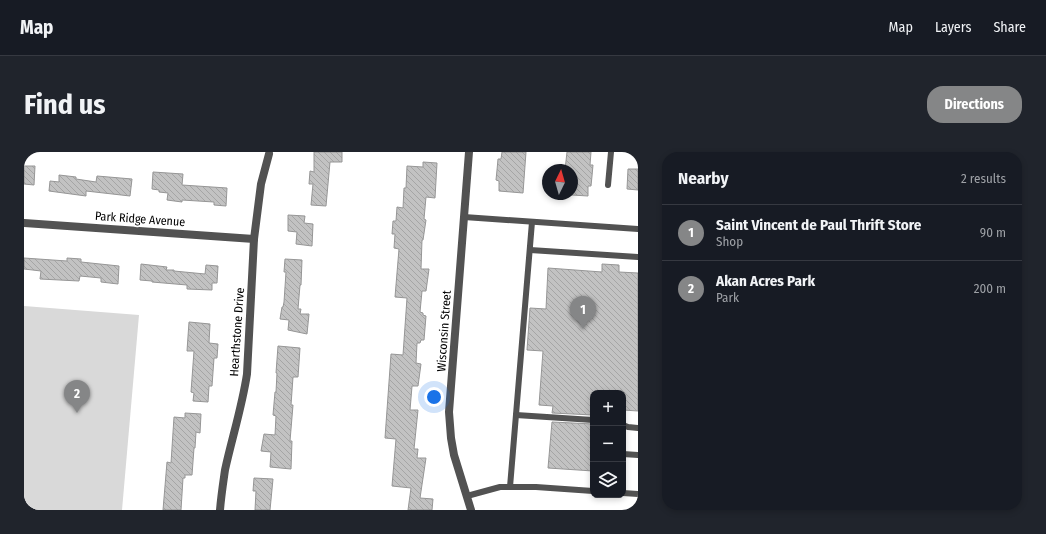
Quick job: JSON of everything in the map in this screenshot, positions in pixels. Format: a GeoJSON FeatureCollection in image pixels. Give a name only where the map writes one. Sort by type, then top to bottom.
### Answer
{"type":"FeatureCollection","features":[{"type":"Feature","properties":{"kind":"street","name":"Wisconsin Street"},"geometry":{"type":"LineString","coordinates":[[469,152],[449,412],[453,449],[471,510]]}},
{"type":"Feature","properties":{"kind":"street","name":"Hearthstone Drive"},"geometry":{"type":"LineString","coordinates":[[220,510],[224,477],[246,380],[254,238],[261,184],[269,154]]}},
{"type":"Feature","properties":{"kind":"street","name":"Park Ridge Avenue"},"geometry":{"type":"LineString","coordinates":[[24,223],[254,238]]}},
{"type":"Feature","properties":{"kind":"lane"},"geometry":{"type":"LineString","coordinates":[[608,185],[610,152]]}},
{"type":"Feature","properties":{"kind":"lane"},"geometry":{"type":"LineString","coordinates":[[464,217],[638,229]]}},
{"type":"Feature","properties":{"kind":"lane"},"geometry":{"type":"LineString","coordinates":[[510,487],[532,222]]}},
{"type":"Feature","properties":{"kind":"lane"},"geometry":{"type":"LineString","coordinates":[[530,250],[638,257]]}},
{"type":"Feature","properties":{"kind":"lane"},"geometry":{"type":"LineString","coordinates":[[516,415],[590,420]]}},
{"type":"Feature","properties":{"kind":"lane"},"geometry":{"type":"LineString","coordinates":[[626,426],[638,428]]}},
{"type":"Feature","properties":{"kind":"lane"},"geometry":{"type":"LineString","coordinates":[[626,454],[638,455]]}},
{"type":"Feature","properties":{"kind":"lane"},"geometry":{"type":"LineString","coordinates":[[467,496],[500,487],[536,487],[590,491]]}},
{"type":"Feature","properties":{"kind":"lane"},"geometry":{"type":"LineString","coordinates":[[626,493],[638,494]]}},
{"type":"Feature","properties":{"kind":"shaded area"},"geometry":{"type":"Polygon","coordinates":[[[24,306],[139,315],[122,510],[24,510],[24,306]]]}},
{"type":"Feature","properties":{"kind":"building"},"geometry":{"type":"Polygon","coordinates":[[[314,152],[342,152],[342,162],[330,162],[326,206],[311,205],[313,184],[309,184],[310,171],[314,172],[314,152]]]}},
{"type":"Feature","properties":{"kind":"building"},"geometry":{"type":"Polygon","coordinates":[[[502,152],[526,152],[523,193],[499,191],[499,181],[496,180],[498,159],[501,159],[502,152]]]}},
{"type":"Feature","properties":{"kind":"building"},"geometry":{"type":"Polygon","coordinates":[[[567,152],[591,152],[590,165],[593,165],[591,186],[588,186],[588,196],[578,195],[578,164],[566,164],[567,152]]]}},
{"type":"Feature","properties":{"kind":"building"},"geometry":{"type":"Polygon","coordinates":[[[423,162],[437,163],[435,198],[426,197],[424,219],[426,220],[422,240],[421,269],[429,269],[426,291],[422,291],[420,312],[426,316],[424,340],[417,343],[416,363],[421,364],[418,386],[412,386],[410,410],[418,410],[414,449],[418,449],[417,458],[426,458],[420,498],[433,499],[432,510],[408,510],[411,488],[392,486],[396,439],[385,438],[391,354],[403,355],[407,298],[395,297],[399,249],[394,248],[395,234],[392,234],[393,221],[396,221],[397,207],[403,208],[407,166],[423,167],[423,162]]]}},
{"type":"Feature","properties":{"kind":"building"},"geometry":{"type":"Polygon","coordinates":[[[24,166],[35,166],[34,185],[24,184],[24,166]]]}},
{"type":"Feature","properties":{"kind":"building"},"geometry":{"type":"Polygon","coordinates":[[[628,169],[638,169],[638,190],[627,189],[628,169]]]}},
{"type":"Feature","properties":{"kind":"building"},"geometry":{"type":"Polygon","coordinates":[[[153,172],[183,174],[182,185],[227,188],[226,206],[214,205],[214,202],[182,200],[182,202],[167,200],[168,193],[159,192],[159,190],[152,189],[153,172]]]}},
{"type":"Feature","properties":{"kind":"building"},"geometry":{"type":"Polygon","coordinates":[[[59,175],[96,182],[97,176],[132,179],[130,196],[86,191],[86,196],[49,191],[50,181],[59,182],[59,175]]]}},
{"type":"Feature","properties":{"kind":"building"},"geometry":{"type":"Polygon","coordinates":[[[288,215],[305,216],[304,223],[313,224],[312,246],[296,244],[297,232],[288,231],[288,215]]]}},
{"type":"Feature","properties":{"kind":"building"},"geometry":{"type":"Polygon","coordinates":[[[24,258],[67,261],[67,258],[81,259],[81,262],[119,266],[118,284],[101,282],[101,278],[80,276],[79,281],[40,279],[41,271],[24,269],[24,258]]]}},
{"type":"Feature","properties":{"kind":"building"},"geometry":{"type":"Polygon","coordinates":[[[285,259],[302,260],[298,309],[301,309],[300,314],[309,314],[307,334],[288,330],[289,320],[280,319],[284,302],[286,272],[284,272],[285,259]]]}},
{"type":"Feature","properties":{"kind":"building"},"geometry":{"type":"Polygon","coordinates":[[[141,264],[167,267],[166,270],[205,274],[206,265],[218,266],[217,283],[212,283],[212,290],[187,289],[187,285],[140,280],[141,264]]]}},
{"type":"Feature","properties":{"kind":"building"},"geometry":{"type":"Polygon","coordinates":[[[602,264],[619,265],[619,272],[638,273],[638,411],[626,410],[626,390],[590,390],[590,415],[552,413],[553,406],[539,405],[543,351],[527,350],[530,308],[546,309],[548,268],[602,272],[602,264]]]}},
{"type":"Feature","properties":{"kind":"building"},"geometry":{"type":"Polygon","coordinates":[[[189,322],[210,324],[209,343],[218,344],[217,358],[214,358],[212,386],[209,386],[208,402],[193,401],[194,393],[191,392],[194,351],[187,351],[189,322]]]}},
{"type":"Feature","properties":{"kind":"building"},"geometry":{"type":"Polygon","coordinates":[[[278,346],[300,348],[298,377],[293,377],[291,405],[293,405],[290,441],[292,441],[291,469],[270,467],[271,452],[261,451],[264,434],[275,435],[276,416],[273,415],[276,392],[278,346]]]}},
{"type":"Feature","properties":{"kind":"building"},"geometry":{"type":"Polygon","coordinates":[[[185,413],[201,414],[200,433],[196,432],[192,475],[185,475],[185,478],[183,478],[181,510],[163,510],[167,462],[171,463],[174,417],[185,418],[185,413]]]}},
{"type":"Feature","properties":{"kind":"building"},"geometry":{"type":"Polygon","coordinates":[[[552,422],[590,424],[590,471],[548,468],[552,422]]]}},
{"type":"Feature","properties":{"kind":"building"},"geometry":{"type":"Polygon","coordinates":[[[254,478],[273,479],[270,510],[255,510],[256,491],[253,491],[254,478]]]}},
{"type":"Feature","properties":{"kind":"place","name":"Saint Vincent de Paul Thrift Store"},"geometry":{"type":"Point","coordinates":[583,329]}},
{"type":"Feature","properties":{"kind":"place","name":"Akan Acres Park"},"geometry":{"type":"Point","coordinates":[77,413]}}]}
